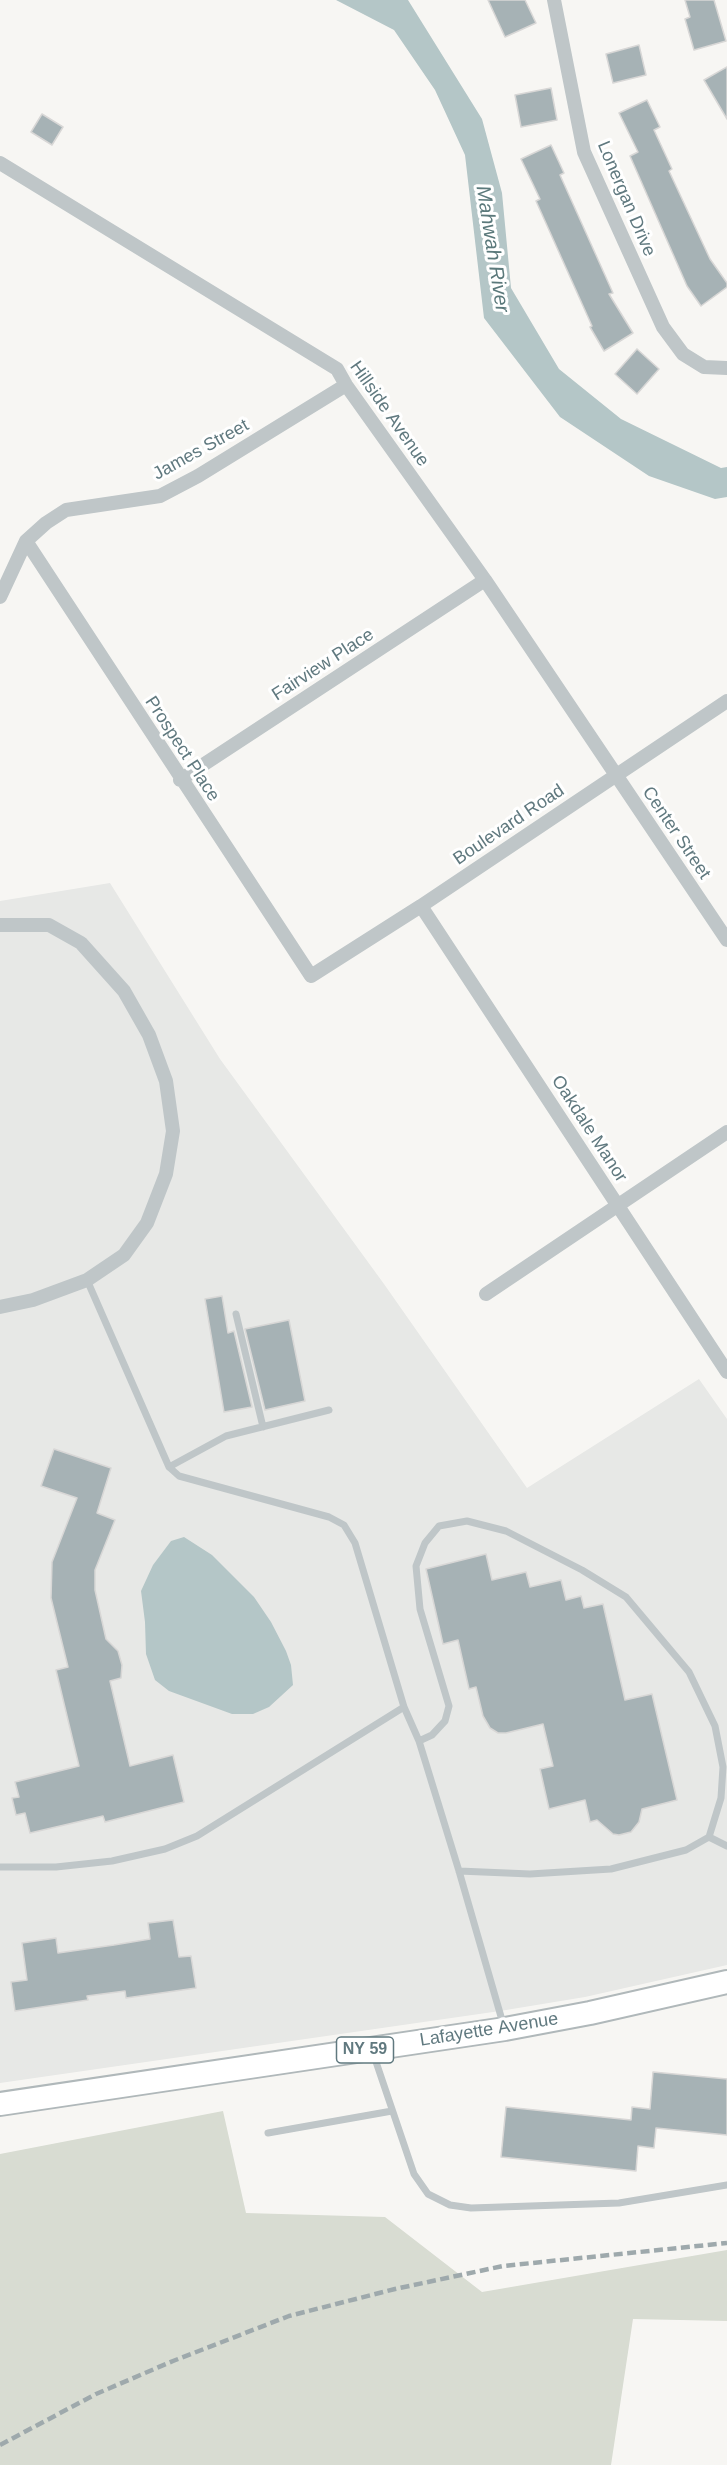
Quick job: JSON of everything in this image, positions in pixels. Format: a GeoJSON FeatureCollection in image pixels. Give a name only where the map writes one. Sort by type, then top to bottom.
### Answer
{"type":"FeatureCollection","features":[{"type":"Feature","properties":{"kind":"main road","name":"Lafayette Avenue"},"geometry":{"type":"LineString","coordinates":[[0,2104],[505,2029],[590,2013],[727,1982]]}},
{"type":"Feature","properties":{"kind":"street","name":"Lonergan Drive"},"geometry":{"type":"LineString","coordinates":[[554,0],[584,152],[663,327],[684,354],[697,363],[704,367],[727,368]]}},
{"type":"Feature","properties":{"kind":"street","name":"Hillside Avenue"},"geometry":{"type":"LineString","coordinates":[[0,163],[337,369],[346,385],[485,580],[616,775]]}},
{"type":"Feature","properties":{"kind":"street","name":"James Street"},"geometry":{"type":"LineString","coordinates":[[0,597],[26,541],[46,523],[66,510],[160,496],[198,476],[346,385]]}},
{"type":"Feature","properties":{"kind":"street","name":"Prospect Place"},"geometry":{"type":"LineString","coordinates":[[26,541],[180,780],[311,976]]}},
{"type":"Feature","properties":{"kind":"street","name":"Fairview Place"},"geometry":{"type":"LineString","coordinates":[[180,780],[485,580]]}},
{"type":"Feature","properties":{"kind":"street","name":"Boulevard Road"},"geometry":{"type":"LineString","coordinates":[[311,976],[421,906],[727,701]]}},
{"type":"Feature","properties":{"kind":"street","name":"Center Street"},"geometry":{"type":"LineString","coordinates":[[616,775],[727,940]]}},
{"type":"Feature","properties":{"kind":"street","name":"Oakdale Manor"},"geometry":{"type":"LineString","coordinates":[[421,906],[727,1372]]}},
{"type":"Feature","properties":{"kind":"street"},"geometry":{"type":"LineString","coordinates":[[0,925],[49,926],[81,943],[124,991],[149,1035],[166,1081],[173,1131],[166,1174],[147,1224],[124,1255],[87,1280],[33,1300],[0,1307]]}},
{"type":"Feature","properties":{"kind":"street"},"geometry":{"type":"LineString","coordinates":[[486,1294],[727,1132]]}},
{"type":"Feature","properties":{"kind":"lane"},"geometry":{"type":"LineString","coordinates":[[87,1280],[169,1467],[179,1476],[329,1517],[344,1525],[355,1543],[404,1707],[419,1741],[505,2029]]}},
{"type":"Feature","properties":{"kind":"lane"},"geometry":{"type":"LineString","coordinates":[[236,1314],[264,1426]]}},
{"type":"Feature","properties":{"kind":"lane"},"geometry":{"type":"LineString","coordinates":[[169,1467],[226,1436],[329,1410]]}},
{"type":"Feature","properties":{"kind":"lane"},"geometry":{"type":"LineString","coordinates":[[419,1741],[432,1735],[445,1721],[449,1706],[420,1609],[416,1566],[425,1543],[439,1526],[467,1521],[506,1531],[582,1570],[626,1598],[690,1672],[715,1726],[723,1767],[724,1792],[709,1837],[686,1850],[611,1869],[530,1874],[459,1871]]}},
{"type":"Feature","properties":{"kind":"lane"},"geometry":{"type":"LineString","coordinates":[[0,1868],[56,1867],[112,1861],[197,1836],[404,1707]]}},
{"type":"Feature","properties":{"kind":"lane"},"geometry":{"type":"LineString","coordinates":[[709,1837],[727,1846]]}},
{"type":"Feature","properties":{"kind":"lane"},"geometry":{"type":"LineString","coordinates":[[372,2049],[414,2174],[428,2194],[450,2205],[471,2208],[619,2203],[727,2185]]}},
{"type":"Feature","properties":{"kind":"lane"},"geometry":{"type":"LineString","coordinates":[[267,2133],[392,2111]]}},
{"type":"Feature","properties":{"kind":"shaded area"},"geometry":{"type":"Polygon","coordinates":[[[110,883],[220,1059],[384,1284],[527,1488],[699,1379],[727,1419],[727,1965],[585,1997],[500,2011],[0,2083],[0,901],[110,883]]]}},
{"type":"Feature","properties":{"kind":"shaded area"},"geometry":{"type":"Polygon","coordinates":[[[223,2111],[246,2213],[385,2217],[482,2292],[727,2250],[727,2321],[633,2319],[611,2465],[0,2465],[0,2154],[223,2111]]]}},
{"type":"Feature","properties":{"kind":"water","name":"Mahwah River"},"geometry":{"type":"Polygon","coordinates":[[[336,0],[408,0],[482,119],[502,193],[511,288],[559,369],[621,419],[721,468],[727,467],[727,497],[715,499],[649,476],[560,417],[484,318],[465,155],[435,90],[394,30],[336,0]]]}},
{"type":"Feature","properties":{"kind":"water"},"geometry":{"type":"Polygon","coordinates":[[[184,1537],[212,1555],[254,1597],[271,1622],[286,1651],[291,1665],[293,1685],[269,1707],[253,1714],[232,1714],[169,1691],[155,1680],[146,1654],[141,1591],[153,1565],[171,1541],[184,1537]]]}},
{"type":"Feature","properties":{"kind":"building"},"geometry":{"type":"Polygon","coordinates":[[[488,0],[525,0],[536,23],[505,37],[488,0]]]}},
{"type":"Feature","properties":{"kind":"building"},"geometry":{"type":"Polygon","coordinates":[[[685,0],[714,0],[726,41],[694,50],[685,19],[690,17],[685,0]]]}},
{"type":"Feature","properties":{"kind":"building"},"geometry":{"type":"Polygon","coordinates":[[[639,45],[646,75],[613,83],[606,54],[639,45]]]}},
{"type":"Feature","properties":{"kind":"building"},"geometry":{"type":"Polygon","coordinates":[[[727,67],[727,119],[704,80],[727,67]]]}},
{"type":"Feature","properties":{"kind":"building"},"geometry":{"type":"Polygon","coordinates":[[[551,88],[557,120],[521,127],[515,95],[551,88]]]}},
{"type":"Feature","properties":{"kind":"building"},"geometry":{"type":"Polygon","coordinates":[[[647,100],[660,127],[654,130],[672,169],[669,171],[710,259],[727,283],[727,287],[701,306],[687,286],[630,156],[638,152],[619,113],[647,100]]]}},
{"type":"Feature","properties":{"kind":"building"},"geometry":{"type":"Polygon","coordinates":[[[42,114],[63,127],[52,145],[31,132],[42,114]]]}},
{"type":"Feature","properties":{"kind":"building"},"geometry":{"type":"Polygon","coordinates":[[[551,145],[564,173],[560,175],[613,293],[609,294],[633,333],[604,351],[590,327],[592,326],[536,201],[540,199],[521,159],[551,145]]]}},
{"type":"Feature","properties":{"kind":"building"},"geometry":{"type":"Polygon","coordinates":[[[637,349],[659,369],[637,394],[615,374],[637,349]]]}},
{"type":"Feature","properties":{"kind":"building"},"geometry":{"type":"Polygon","coordinates":[[[222,1296],[228,1333],[234,1331],[252,1407],[224,1412],[205,1299],[222,1296]]]}},
{"type":"Feature","properties":{"kind":"building"},"geometry":{"type":"Polygon","coordinates":[[[289,1320],[305,1401],[265,1410],[245,1329],[289,1320]]]}},
{"type":"Feature","properties":{"kind":"building"},"geometry":{"type":"Polygon","coordinates":[[[54,1449],[111,1468],[97,1513],[115,1520],[95,1570],[95,1590],[106,1639],[118,1651],[122,1665],[121,1678],[110,1681],[130,1766],[173,1755],[184,1802],[105,1822],[103,1816],[30,1833],[25,1813],[16,1815],[12,1798],[19,1797],[15,1782],[79,1766],[56,1670],[68,1667],[51,1598],[52,1562],[77,1498],[41,1486],[54,1449]]]}},
{"type":"Feature","properties":{"kind":"building"},"geometry":{"type":"Polygon","coordinates":[[[486,1554],[492,1580],[526,1572],[530,1587],[561,1580],[566,1600],[581,1596],[584,1608],[603,1604],[625,1700],[652,1694],[677,1800],[642,1809],[639,1822],[631,1832],[613,1834],[597,1820],[590,1822],[585,1800],[549,1809],[540,1769],[553,1766],[543,1724],[506,1733],[498,1733],[490,1728],[483,1716],[476,1687],[469,1689],[458,1640],[443,1644],[426,1569],[486,1554]]]}},
{"type":"Feature","properties":{"kind":"building"},"geometry":{"type":"Polygon","coordinates":[[[173,1920],[179,1957],[191,1956],[196,1988],[126,1998],[125,1991],[87,1996],[88,2000],[15,2011],[11,1982],[27,1980],[22,1943],[56,1938],[58,1953],[114,1945],[150,1939],[148,1923],[173,1920]]]}},
{"type":"Feature","properties":{"kind":"building"},"geometry":{"type":"Polygon","coordinates":[[[653,2072],[727,2079],[727,2135],[656,2128],[654,2148],[638,2146],[636,2171],[501,2157],[506,2107],[631,2120],[632,2107],[650,2109],[653,2072]]]}},
{"type":"Feature","properties":{"kind":"railway"},"geometry":{"type":"LineString","coordinates":[[0,2445],[96,2394],[289,2316],[395,2289],[503,2266],[727,2243]]}}]}
